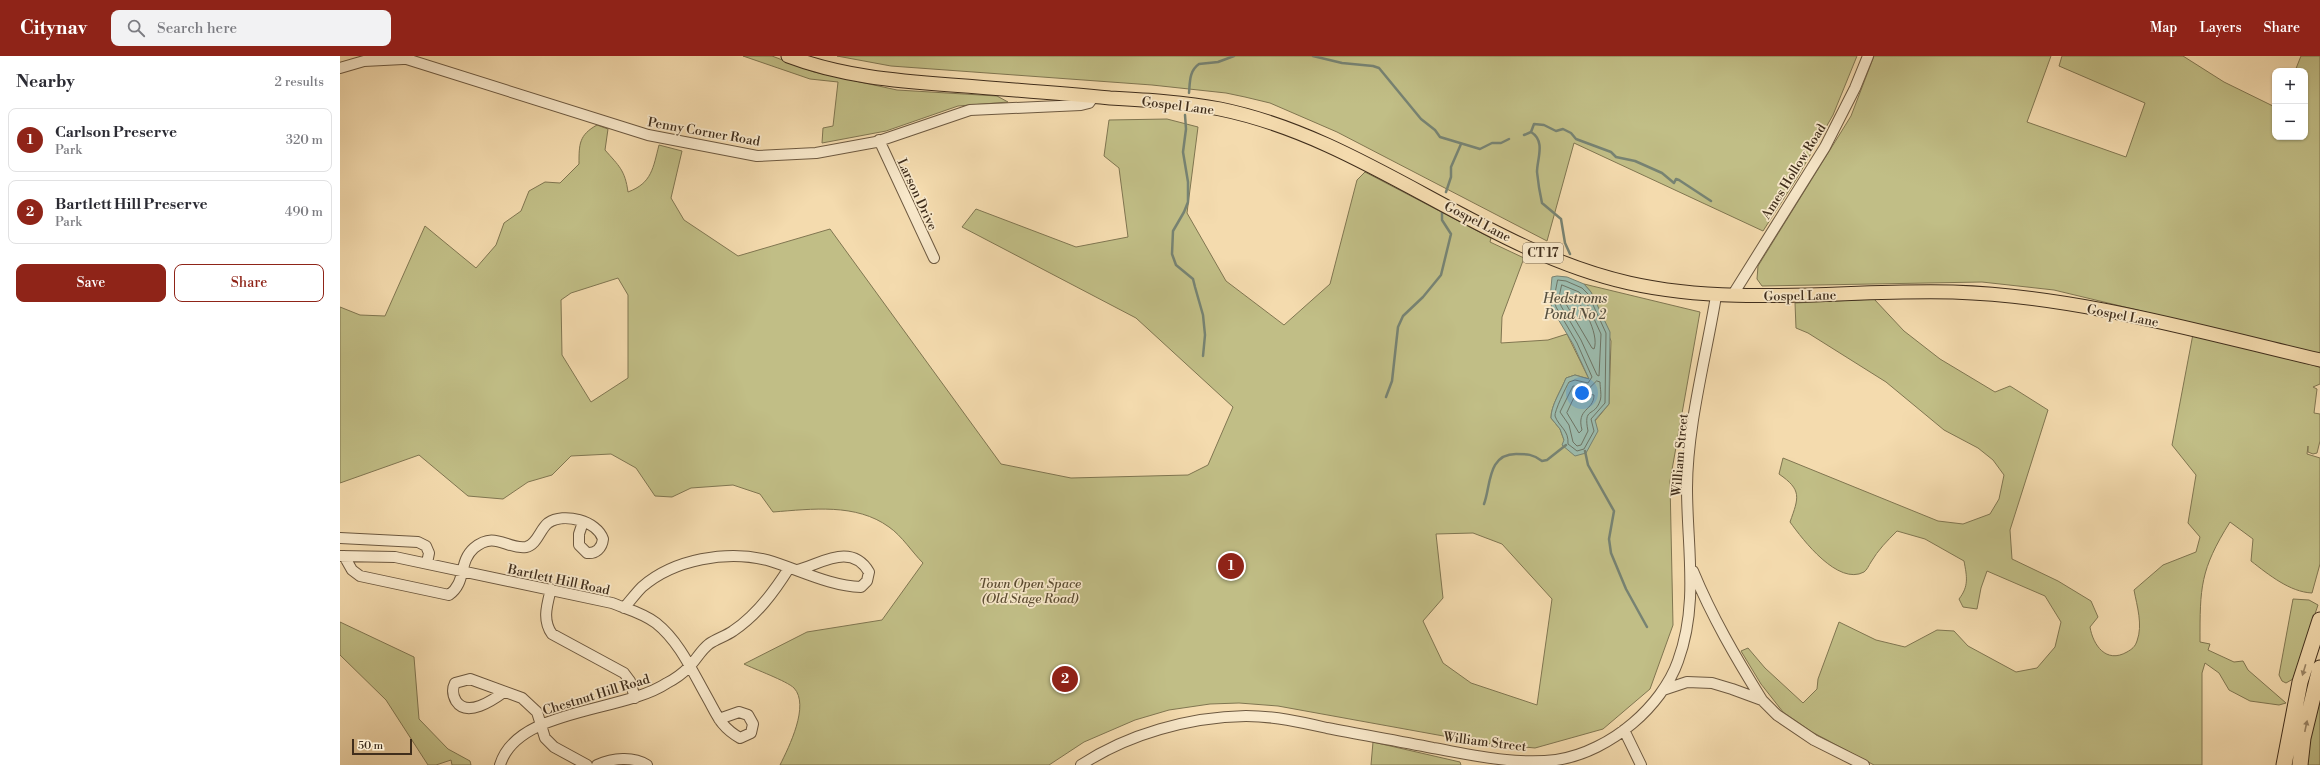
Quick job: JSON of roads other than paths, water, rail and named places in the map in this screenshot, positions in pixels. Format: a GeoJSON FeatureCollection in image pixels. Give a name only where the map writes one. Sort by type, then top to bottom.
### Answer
{"type":"FeatureCollection","features":[{"type":"Feature","properties":{"kind":"highway"},"geometry":{"type":"LineString","coordinates":[[2284,765],[2300,682],[2320,620]]}},
{"type":"Feature","properties":{"kind":"highway"},"geometry":{"type":"LineString","coordinates":[[2300,765],[2305,730],[2320,668]]}},
{"type":"Feature","properties":{"kind":"main road","name":"Gospel Lane"},"geometry":{"type":"LineString","coordinates":[[788,56],[824,68],[892,80],[1094,96],[1213,108],[1268,122],[1306,136],[1346,154],[1522,244],[1585,270],[1654,288],[1716,296],[1953,292],[2024,298],[2109,311],[2320,360]]}},
{"type":"Feature","properties":{"kind":"street","name":"Penny Corner Road"},"geometry":{"type":"LineString","coordinates":[[397,56],[648,135],[757,156],[816,152],[879,140],[970,110],[1081,105],[1089,103],[1094,96]]}},
{"type":"Feature","properties":{"kind":"street","name":"Ames Hollow Road"},"geometry":{"type":"LineString","coordinates":[[1732,296],[1825,147],[1855,88],[1868,56]]}},
{"type":"Feature","properties":{"kind":"street","name":"Penny Corner Road"},"geometry":{"type":"LineString","coordinates":[[340,68],[364,61],[407,59]]}},
{"type":"Feature","properties":{"kind":"street","name":"Larson Drive"},"geometry":{"type":"LineString","coordinates":[[879,140],[934,258]]}},
{"type":"Feature","properties":{"kind":"street","name":"William Street"},"geometry":{"type":"LineString","coordinates":[[1081,765],[1102,751],[1152,731],[1202,720],[1247,716],[1285,719],[1468,754],[1515,760],[1556,760],[1592,749],[1624,730],[1643,714],[1663,690],[1678,664],[1686,638],[1691,599],[1691,565],[1687,487],[1694,416],[1716,296]]}},
{"type":"Feature","properties":{"kind":"street"},"geometry":{"type":"LineString","coordinates":[[342,556],[352,570],[360,576],[439,595],[449,595],[456,590],[460,583],[466,559],[473,549],[483,543],[492,540],[525,547],[532,544],[546,524],[554,520],[564,518],[583,522]]}},
{"type":"Feature","properties":{"kind":"street"},"geometry":{"type":"LineString","coordinates":[[340,538],[418,542],[426,546],[429,552],[427,563]]}},
{"type":"Feature","properties":{"kind":"street","name":"Bartlett Hill Road"},"geometry":{"type":"LineString","coordinates":[[342,556],[395,557],[427,563],[551,589],[637,612],[656,623],[683,654],[719,719]]}},
{"type":"Feature","properties":{"kind":"street"},"geometry":{"type":"LineString","coordinates":[[624,608],[643,586],[670,570],[702,558],[742,557],[766,560],[793,569],[855,587],[861,587],[867,581],[869,572],[864,564],[854,558],[832,557],[793,569]]}},
{"type":"Feature","properties":{"kind":"street"},"geometry":{"type":"LineString","coordinates":[[1691,565],[1706,603],[1727,643],[1762,700],[1777,715],[1814,740],[1864,765]]}},
{"type":"Feature","properties":{"kind":"street","name":"Chestnut Hill Road"},"geometry":{"type":"LineString","coordinates":[[500,765],[504,752],[518,737],[540,725],[646,695],[668,683],[689,666],[709,644],[734,631],[757,611],[793,569]]}},
{"type":"Feature","properties":{"kind":"street"},"geometry":{"type":"LineString","coordinates":[[551,589],[546,616],[547,627],[552,634],[624,673],[630,681],[635,698]]}},
{"type":"Feature","properties":{"kind":"street"},"geometry":{"type":"LineString","coordinates":[[504,692],[491,702],[472,708],[458,703],[453,696],[452,688],[455,683],[470,679],[522,698],[537,712],[545,738],[554,747],[588,765]]}},
{"type":"Feature","properties":{"kind":"street"},"geometry":{"type":"LineString","coordinates":[[1663,690],[1687,682],[1712,683],[1762,700]]}},
{"type":"Feature","properties":{"kind":"street"},"geometry":{"type":"LineString","coordinates":[[1624,730],[1641,765]]}},
{"type":"Feature","properties":{"kind":"street"},"geometry":{"type":"LineString","coordinates":[[597,765],[604,762],[630,759],[638,759],[647,765]]}},
{"type":"Feature","properties":{"kind":"water","name":"Hedstroms Pond No 2"},"geometry":{"type":"Polygon","coordinates":[[[1552,277],[1567,277],[1584,284],[1591,292],[1610,332],[1609,404],[1595,420],[1598,431],[1586,453],[1575,456],[1562,445],[1564,440],[1560,429],[1551,418],[1551,413],[1566,378],[1575,375],[1589,379],[1573,344],[1552,309],[1550,299],[1552,277]]]}},
{"type":"Feature","properties":{"kind":"waterway"},"geometry":{"type":"LineString","coordinates":[[1189,93],[1193,70],[1199,64],[1218,62],[1234,56]]}},
{"type":"Feature","properties":{"kind":"waterway"},"geometry":{"type":"LineString","coordinates":[[1313,56],[1342,63],[1379,68],[1421,119],[1435,130],[1440,137],[1480,149],[1492,143],[1501,143],[1509,139]]}},
{"type":"Feature","properties":{"kind":"waterway"},"geometry":{"type":"LineString","coordinates":[[1185,115],[1186,129],[1183,152],[1188,182],[1188,202],[1173,231],[1172,254],[1176,265],[1193,279],[1203,315],[1205,335],[1203,356]]}},
{"type":"Feature","properties":{"kind":"waterway"},"geometry":{"type":"LineString","coordinates":[[1524,135],[1531,132],[1534,124],[1544,125],[1556,131],[1563,129],[1571,133],[1576,139],[1611,152],[1616,157],[1635,161],[1662,173],[1674,183],[1676,179],[1679,180],[1711,201]]}},
{"type":"Feature","properties":{"kind":"waterway"},"geometry":{"type":"LineString","coordinates":[[1531,132],[1536,136],[1540,150],[1537,172],[1542,203],[1561,219],[1565,243],[1570,254]]}},
{"type":"Feature","properties":{"kind":"waterway"},"geometry":{"type":"LineString","coordinates":[[1446,192],[1451,177],[1451,167],[1461,144]]}},
{"type":"Feature","properties":{"kind":"waterway"},"geometry":{"type":"LineString","coordinates":[[1386,397],[1392,381],[1398,327],[1403,316],[1423,297],[1441,275],[1451,234],[1442,220],[1442,210]]}},
{"type":"Feature","properties":{"kind":"waterway"},"geometry":{"type":"LineString","coordinates":[[1484,504],[1492,472],[1500,459],[1507,455],[1527,454],[1542,461],[1547,460],[1566,445]]}},
{"type":"Feature","properties":{"kind":"waterway"},"geometry":{"type":"LineString","coordinates":[[1585,451],[1588,465],[1614,511],[1609,539],[1611,553],[1626,589],[1647,627]]}},
{"type":"Feature","properties":{"kind":"place","name":"Carlson Preserve"},"geometry":{"type":"Point","coordinates":[1231,566]}},
{"type":"Feature","properties":{"kind":"place","name":"Bartlett Hill Preserve"},"geometry":{"type":"Point","coordinates":[1065,679]}},
{"type":"Feature","properties":{"kind":"park label","name":"Town Open Space (Old Stage Road)"},"geometry":{"type":"Point","coordinates":[1030,590]}}]}
